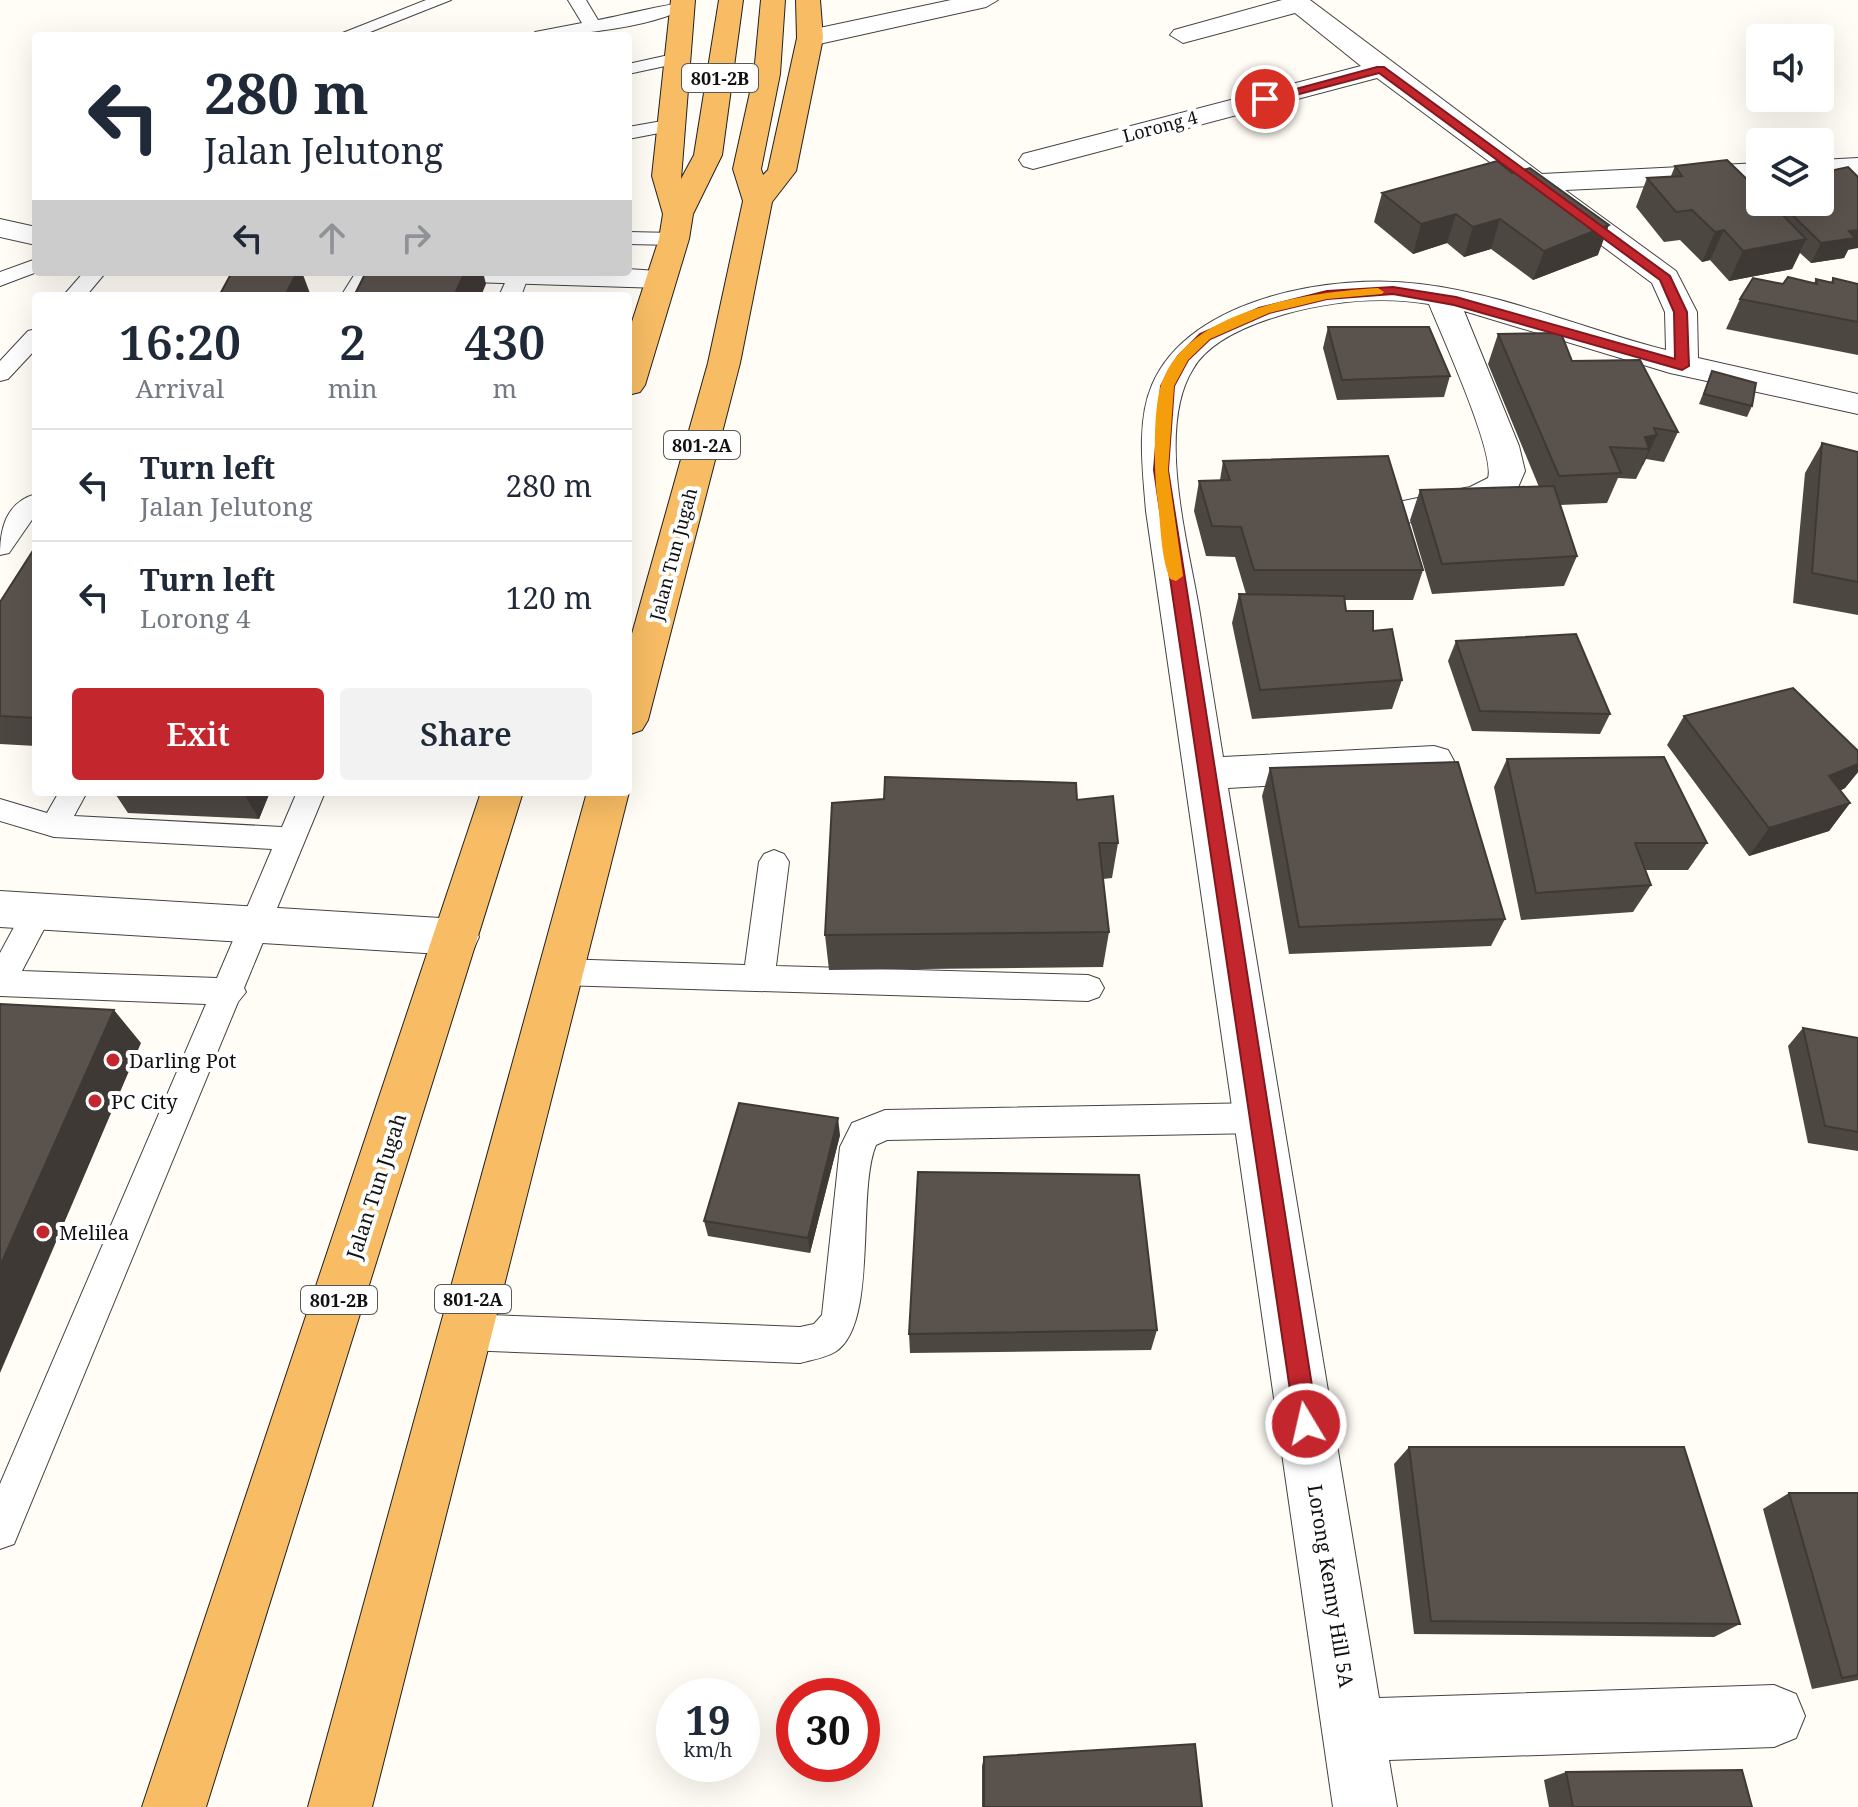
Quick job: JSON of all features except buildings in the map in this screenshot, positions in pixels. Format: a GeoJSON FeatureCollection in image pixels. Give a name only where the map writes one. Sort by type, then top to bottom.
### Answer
{"type":"FeatureCollection","features":[{"type":"Feature","properties":{"kind":"highway","name":"801-2B"},"geometry":{"type":"LineString","coordinates":[[632,372],[676,227],[708,155],[731,0]]}},
{"type":"Feature","properties":{"kind":"highway","name":"Jalan Tun Jugah"},"geometry":{"type":"LineString","coordinates":[[632,705],[724,363],[767,74],[773,0]]}},
{"type":"Feature","properties":{"kind":"highway","name":"Jalan Tun Jugah"},"geometry":{"type":"LineString","coordinates":[[752,185],[782,171],[810,38],[808,0]]}},
{"type":"Feature","properties":{"kind":"highway","name":"801-2B"},"geometry":{"type":"LineString","coordinates":[[676,227],[666,176],[668,126],[682,1]]}},
{"type":"Feature","properties":{"kind":"highway","name":"Jalan Tun Jugah"},"geometry":{"type":"LineString","coordinates":[[174,1807],[501,796]]}},
{"type":"Feature","properties":{"kind":"highway","name":"801-2A"},"geometry":{"type":"LineString","coordinates":[[340,1807],[607,796]]}},
{"type":"Feature","properties":{"kind":"street"},"geometry":{"type":"LineString","coordinates":[[810,38],[986,0]]}},
{"type":"Feature","properties":{"kind":"street"},"geometry":{"type":"LineString","coordinates":[[1183,35],[1297,2],[1381,69],[1665,278],[1681,312],[1682,366]]}},
{"type":"Feature","properties":{"kind":"street","name":"Lorong 4"},"geometry":{"type":"LineString","coordinates":[[1033,160],[1381,69]]}},
{"type":"Feature","properties":{"kind":"street"},"geometry":{"type":"LineString","coordinates":[[1834,168],[1858,167]]}},
{"type":"Feature","properties":{"kind":"street"},"geometry":{"type":"LineString","coordinates":[[1539,183],[1746,173]]}},
{"type":"Feature","properties":{"kind":"street"},"geometry":{"type":"LineString","coordinates":[[0,228],[32,235]]}},
{"type":"Feature","properties":{"kind":"street"},"geometry":{"type":"LineString","coordinates":[[473,276],[516,281],[661,279]]}},
{"type":"Feature","properties":{"kind":"street","name":"Lorong Kenny Hill 5A"},"geometry":{"type":"LineString","coordinates":[[1365,1807],[1161,470],[1167,386],[1183,358],[1205,337],[1264,310],[1327,295],[1393,291],[1443,299],[1682,366],[1858,404]]}},
{"type":"Feature","properties":{"kind":"street"},"geometry":{"type":"LineString","coordinates":[[1402,512],[1480,497],[1504,484],[1508,471],[1502,446],[1443,299]]}},
{"type":"Feature","properties":{"kind":"street"},"geometry":{"type":"LineString","coordinates":[[1207,774],[1434,761]]}},
{"type":"Feature","properties":{"kind":"street"},"geometry":{"type":"LineString","coordinates":[[19,911],[457,937]]}},
{"type":"Feature","properties":{"kind":"street"},"geometry":{"type":"LineString","coordinates":[[1353,1730],[1774,1716]]}},
{"type":"Feature","properties":{"kind":"lane"},"geometry":{"type":"LineString","coordinates":[[355,32],[442,0]]}},
{"type":"Feature","properties":{"kind":"lane"},"geometry":{"type":"LineString","coordinates":[[577,0],[592,25]]}},
{"type":"Feature","properties":{"kind":"lane"},"geometry":{"type":"LineString","coordinates":[[560,32],[644,17],[682,1]]}},
{"type":"Feature","properties":{"kind":"lane"},"geometry":{"type":"LineString","coordinates":[[632,68],[678,58]]}},
{"type":"Feature","properties":{"kind":"lane"},"geometry":{"type":"LineString","coordinates":[[632,132],[668,126]]}},
{"type":"Feature","properties":{"kind":"lane"},"geometry":{"type":"LineString","coordinates":[[632,237],[676,227]]}},
{"type":"Feature","properties":{"kind":"lane"},"geometry":{"type":"LineString","coordinates":[[0,280],[32,267]]}},
{"type":"Feature","properties":{"kind":"lane"},"geometry":{"type":"LineString","coordinates":[[78,292],[92,276]]}},
{"type":"Feature","properties":{"kind":"lane"},"geometry":{"type":"LineString","coordinates":[[0,374],[32,340]]}},
{"type":"Feature","properties":{"kind":"lane"},"geometry":{"type":"LineString","coordinates":[[0,547],[24,511],[32,505]]}},
{"type":"Feature","properties":{"kind":"lane"},"geometry":{"type":"LineString","coordinates":[[54,826],[71,796]]}},
{"type":"Feature","properties":{"kind":"lane"},"geometry":{"type":"LineString","coordinates":[[0,1530],[230,992],[309,796]]}},
{"type":"Feature","properties":{"kind":"lane"},"geometry":{"type":"LineString","coordinates":[[0,810],[54,826],[292,839]]}},
{"type":"Feature","properties":{"kind":"lane"},"geometry":{"type":"LineString","coordinates":[[759,978],[774,862]]}},
{"type":"Feature","properties":{"kind":"lane"},"geometry":{"type":"LineString","coordinates":[[19,911],[0,982],[230,992]]}},
{"type":"Feature","properties":{"kind":"lane"},"geometry":{"type":"LineString","coordinates":[[560,972],[1088,988]]}},
{"type":"Feature","properties":{"kind":"lane"},"geometry":{"type":"LineString","coordinates":[[464,1332],[800,1345],[824,1339],[839,1322],[857,1147],[864,1134],[885,1125],[1260,1118]]}},
{"type":"Feature","properties":{"kind":"slow traffic"},"geometry":{"type":"LineString","coordinates":[[1176,576],[1161,470],[1167,386],[1183,358],[1205,337],[1264,310],[1327,295],[1378,292]]}},
{"type":"Feature","properties":{"kind":"place","name":"Darling Pot"},"geometry":{"type":"Point","coordinates":[113,1060]}},
{"type":"Feature","properties":{"kind":"place","name":"PC City"},"geometry":{"type":"Point","coordinates":[95,1101]}},
{"type":"Feature","properties":{"kind":"place","name":"Melilea"},"geometry":{"type":"Point","coordinates":[43,1232]}},
{"type":"Feature","properties":{"kind":"route"},"geometry":{"type":"LineString","coordinates":[[1265,99],[1381,69],[1665,278],[1681,312],[1682,366],[1456,301],[1393,291],[1327,295],[1264,310],[1205,337],[1183,358],[1167,386],[1161,470],[1306,1424]]}}]}
